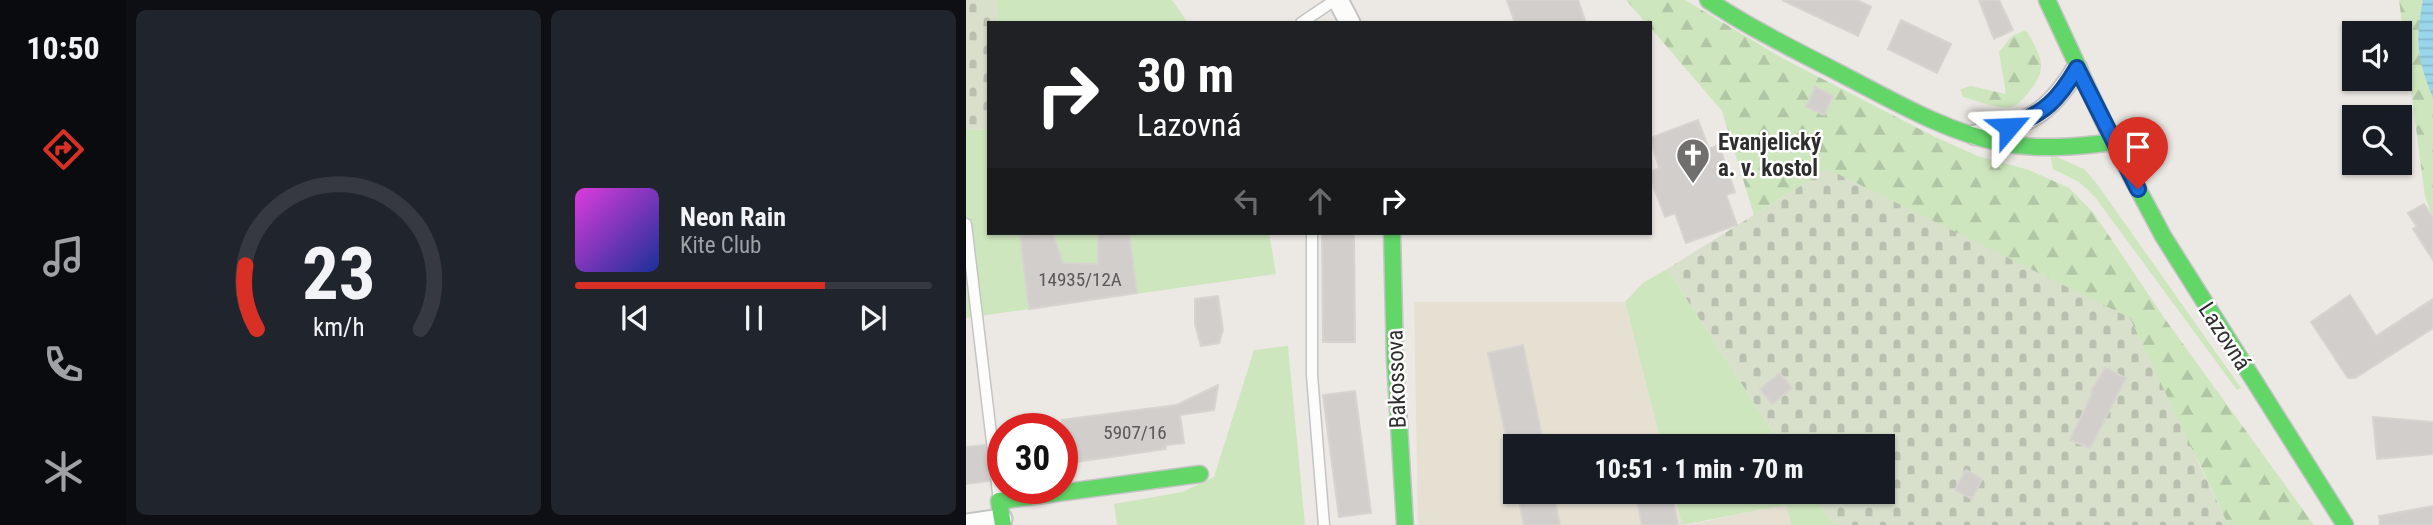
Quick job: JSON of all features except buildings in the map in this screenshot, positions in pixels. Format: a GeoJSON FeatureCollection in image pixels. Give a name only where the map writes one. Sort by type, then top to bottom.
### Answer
{"type":"FeatureCollection","features":[{"type":"Feature","properties":{"kind":"street"},"geometry":{"type":"LineString","coordinates":[[1336,0],[1349,21]]}},
{"type":"Feature","properties":{"kind":"street"},"geometry":{"type":"LineString","coordinates":[[1708,0],[1861,84],[1974,135],[2001,143],[2044,148],[2073,148],[2113,142]]}},
{"type":"Feature","properties":{"kind":"street","name":"Lazovná"},"geometry":{"type":"LineString","coordinates":[[2047,0],[2113,142],[2200,298],[2345,525]]}},
{"type":"Feature","properties":{"kind":"street"},"geometry":{"type":"LineString","coordinates":[[1974,135],[2031,118],[2058,99],[2077,68]]}},
{"type":"Feature","properties":{"kind":"street","name":"Bakossova"},"geometry":{"type":"LineString","coordinates":[[1392,235],[1395,359],[1405,525]]}},
{"type":"Feature","properties":{"kind":"street"},"geometry":{"type":"LineString","coordinates":[[966,523],[1200,474]]}},
{"type":"Feature","properties":{"kind":"lane"},"geometry":{"type":"LineString","coordinates":[[1304,21],[1336,0]]}},
{"type":"Feature","properties":{"kind":"lane"},"geometry":{"type":"LineString","coordinates":[[966,223],[1002,515]]}},
{"type":"Feature","properties":{"kind":"lane"},"geometry":{"type":"LineString","coordinates":[[1312,235],[1312,375],[1324,525]]}},
{"type":"Feature","properties":{"kind":"shaded area"},"geometry":{"type":"Polygon","coordinates":[[[1414,302],[1625,302],[1659,434],[1503,434],[1503,504],[1677,504],[1682,525],[1418,525],[1414,302]]]}},
{"type":"Feature","properties":{"kind":"shaded area"},"geometry":{"type":"Polygon","coordinates":[[[1786,505],[1791,525],[1688,525],[1786,505]]]}},
{"type":"Feature","properties":{"kind":"green space"},"geometry":{"type":"Polygon","coordinates":[[[966,0],[996,0],[998,21],[987,21],[987,130],[966,129],[966,0]]]}},
{"type":"Feature","properties":{"kind":"green space"},"geometry":{"type":"Polygon","coordinates":[[[996,0],[1172,0],[1187,21],[998,21],[996,0]]]}},
{"type":"Feature","properties":{"kind":"green space"},"geometry":{"type":"Polygon","coordinates":[[[1626,0],[1685,0],[1782,58],[1935,137],[1978,156],[2029,170],[2069,188],[2093,212],[2165,319],[2314,525],[2228,525],[2198,460],[1828,169],[1754,215],[1722,111],[1652,29],[1652,21],[1644,21],[1626,0]]]}},
{"type":"Feature","properties":{"kind":"green space"},"geometry":{"type":"Polygon","coordinates":[[[2399,0],[2433,0],[2433,219],[2425,196],[2411,91],[2412,21],[2402,21],[2399,0]]]}},
{"type":"Feature","properties":{"kind":"green space"},"geometry":{"type":"Polygon","coordinates":[[[2026,30],[2036,48],[2041,69],[2035,84],[2023,100],[2006,108],[1963,97],[1960,89],[1971,86],[2006,94],[1999,52],[2012,36],[2026,30]]]}},
{"type":"Feature","properties":{"kind":"green space"},"geometry":{"type":"Polygon","coordinates":[[[966,129],[987,130],[987,235],[1269,235],[1276,274],[966,318],[966,129]]]}},
{"type":"Feature","properties":{"kind":"green space"},"geometry":{"type":"Polygon","coordinates":[[[2050,154],[2084,169],[2097,184],[2241,388],[2237,390],[2095,197],[2079,182],[2053,169],[2050,154]]]}},
{"type":"Feature","properties":{"kind":"green space"},"geometry":{"type":"Polygon","coordinates":[[[1828,169],[2130,318],[2228,525],[1834,525],[1820,504],[1895,504],[1895,434],[1774,434],[1667,269],[1828,169]]]}},
{"type":"Feature","properties":{"kind":"green space"},"geometry":{"type":"Polygon","coordinates":[[[1667,269],[1774,434],[1659,434],[1625,302],[1643,283],[1667,269]]]}},
{"type":"Feature","properties":{"kind":"green space"},"geometry":{"type":"Polygon","coordinates":[[[1288,346],[1305,525],[1117,525],[1114,504],[1182,492],[1214,477],[1254,350],[1288,346]]]}},
{"type":"Feature","properties":{"kind":"green space"},"geometry":{"type":"Polygon","coordinates":[[[1677,504],[1820,504],[1834,525],[1791,525],[1786,505],[1682,525],[1677,504]]]}},
{"type":"Feature","properties":{"kind":"water"},"geometry":{"type":"Polygon","coordinates":[[[2423,0],[2433,0],[2433,98],[2419,50],[2423,0]]]}},
{"type":"Feature","properties":{"kind":"traffic: fast"},"geometry":{"type":"LineString","coordinates":[[1708,0],[1795,50],[1904,107],[1961,132],[2001,143],[2043,147],[2113,142]]}},
{"type":"Feature","properties":{"kind":"traffic: fast"},"geometry":{"type":"LineString","coordinates":[[2047,0],[2113,142],[2163,236],[2345,525]]}},
{"type":"Feature","properties":{"kind":"traffic: fast"},"geometry":{"type":"LineString","coordinates":[[1392,235],[1395,359],[1405,525]]}},
{"type":"Feature","properties":{"kind":"traffic: fast"},"geometry":{"type":"LineString","coordinates":[[1003,525],[999,501],[1200,474]]}},
{"type":"Feature","properties":{"kind":"place","name":"Evanjelický a. v. kostol"},"geometry":{"type":"Point","coordinates":[1693,185]}},
{"type":"Feature","properties":{"kind":"route"},"geometry":{"type":"LineString","coordinates":[[2009,127],[2031,118],[2058,99],[2077,68],[2138,189]]}}]}
